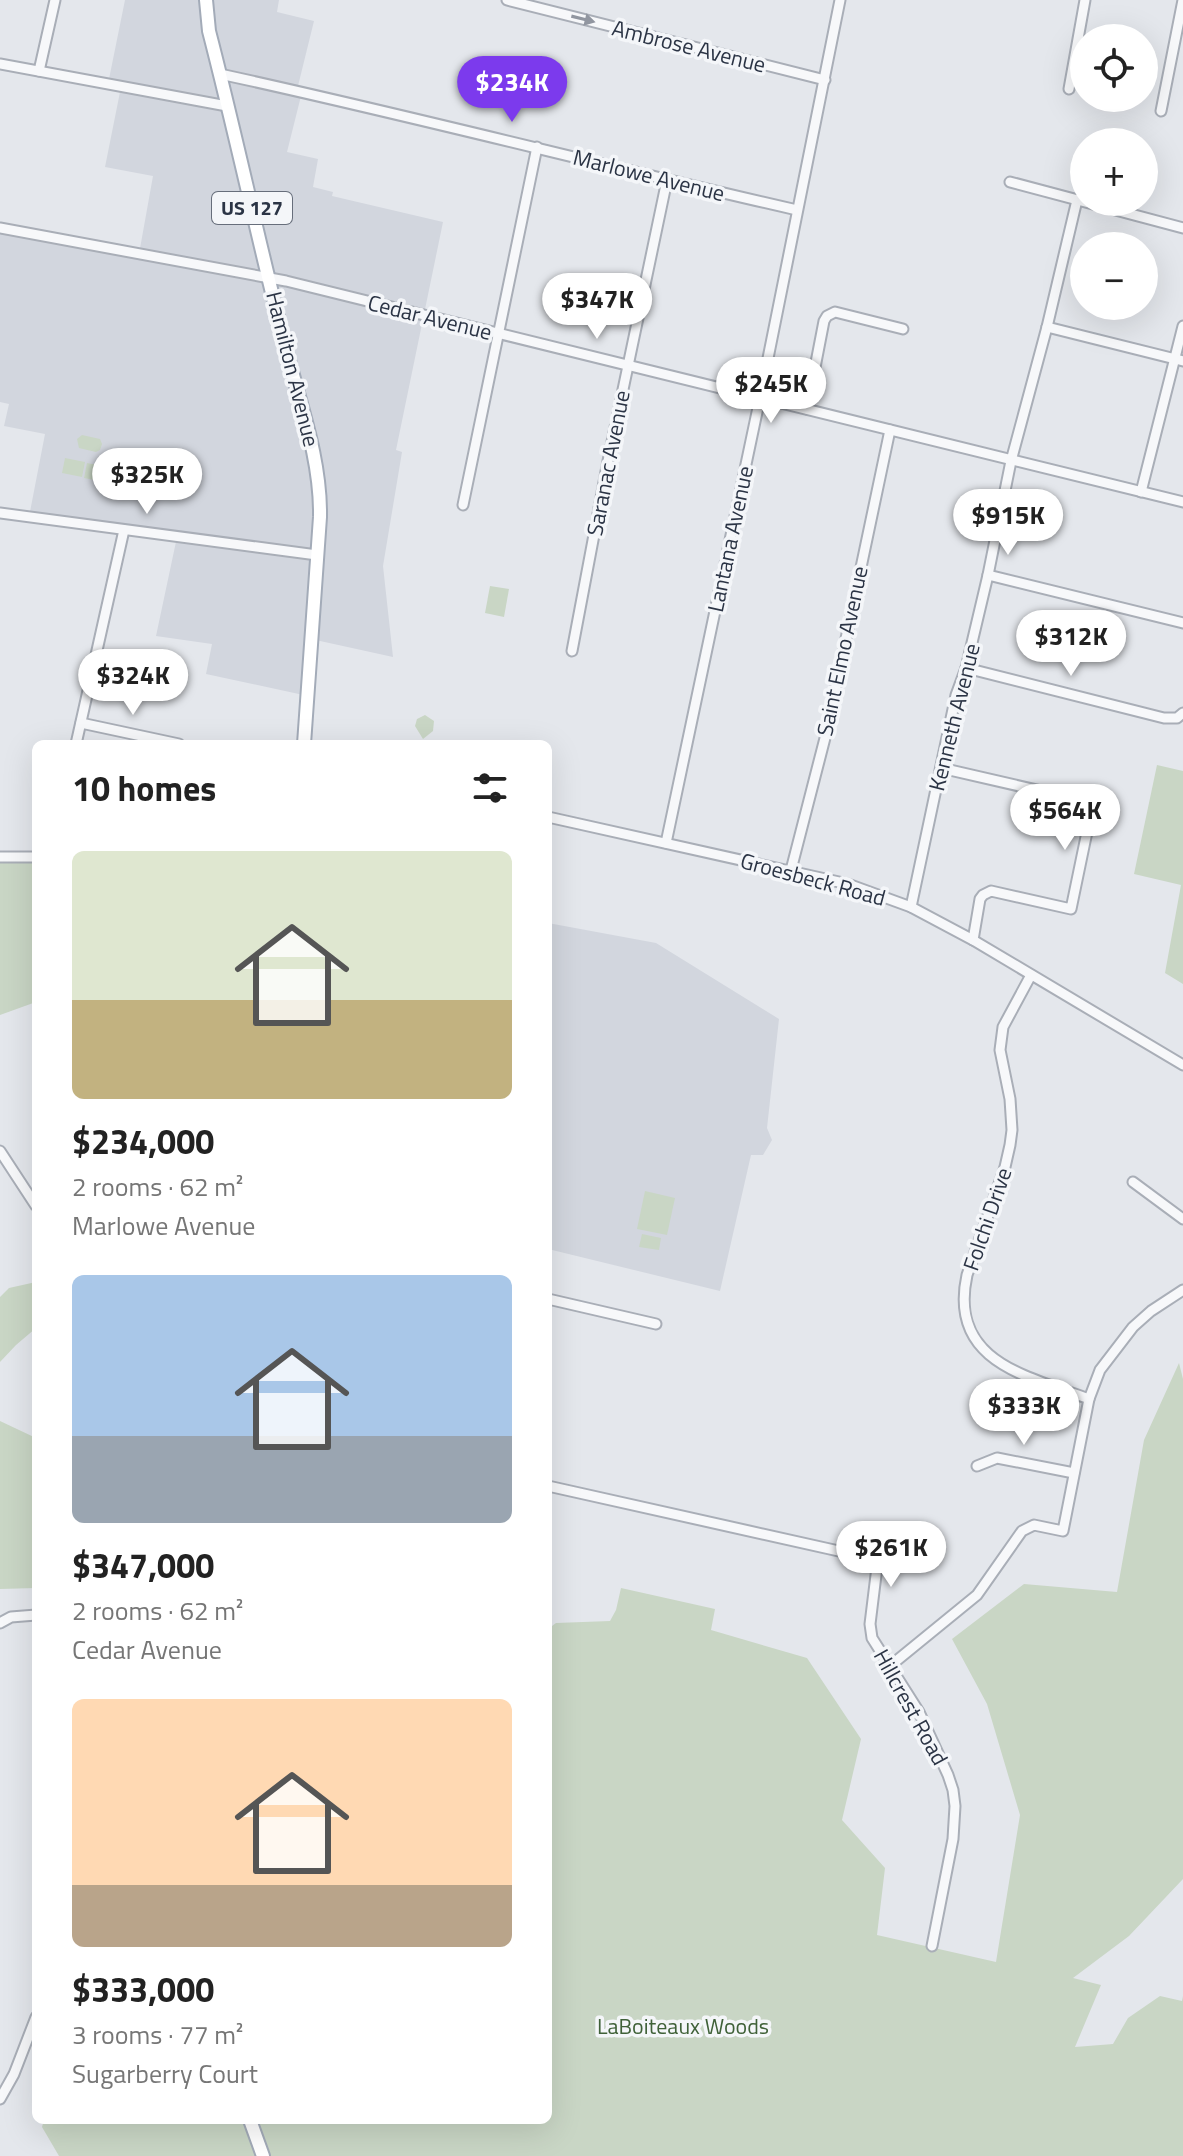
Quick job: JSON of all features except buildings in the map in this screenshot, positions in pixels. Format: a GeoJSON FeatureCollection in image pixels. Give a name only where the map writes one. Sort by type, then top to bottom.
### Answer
{"type":"FeatureCollection","features":[{"type":"Feature","properties":{"kind":"main road","name":"Hamilton Avenue"},"geometry":{"type":"LineString","coordinates":[[206,0],[209,31],[317,465],[320,499],[304,740]]}},
{"type":"Feature","properties":{"kind":"main road"},"geometry":{"type":"LineString","coordinates":[[251,2124],[263,2156]]}},
{"type":"Feature","properties":{"kind":"street"},"geometry":{"type":"LineString","coordinates":[[39,71],[55,0]]}},
{"type":"Feature","properties":{"kind":"street","name":"Ambrose Avenue"},"geometry":{"type":"LineString","coordinates":[[507,0],[825,80]]}},
{"type":"Feature","properties":{"kind":"street","name":"Lantana Avenue"},"geometry":{"type":"LineString","coordinates":[[666,843],[840,0]]}},
{"type":"Feature","properties":{"kind":"street"},"geometry":{"type":"LineString","coordinates":[[1069,89],[1085,0]]}},
{"type":"Feature","properties":{"kind":"street"},"geometry":{"type":"LineString","coordinates":[[1161,111],[1183,0]]}},
{"type":"Feature","properties":{"kind":"street"},"geometry":{"type":"LineString","coordinates":[[0,64],[227,106]]}},
{"type":"Feature","properties":{"kind":"street","name":"Marlowe Avenue"},"geometry":{"type":"LineString","coordinates":[[220,74],[375,108],[797,210]]}},
{"type":"Feature","properties":{"kind":"street"},"geometry":{"type":"LineString","coordinates":[[463,505],[537,147]]}},
{"type":"Feature","properties":{"kind":"street","name":"Saranac Avenue"},"geometry":{"type":"LineString","coordinates":[[572,651],[627,366],[667,180]]}},
{"type":"Feature","properties":{"kind":"street"},"geometry":{"type":"LineString","coordinates":[[1010,182],[1070,198]]}},
{"type":"Feature","properties":{"kind":"street","name":"Kenneth Avenue"},"geometry":{"type":"LineString","coordinates":[[911,907],[956,695],[966,668],[1011,461],[1073,216]]}},
{"type":"Feature","properties":{"kind":"street"},"geometry":{"type":"LineString","coordinates":[[1138,216],[1183,228]]}},
{"type":"Feature","properties":{"kind":"street","name":"Cedar Avenue"},"geometry":{"type":"LineString","coordinates":[[0,228],[286,281],[1183,502]]}},
{"type":"Feature","properties":{"kind":"street"},"geometry":{"type":"LineString","coordinates":[[807,409],[827,316],[835,312],[903,329]]}},
{"type":"Feature","properties":{"kind":"street"},"geometry":{"type":"LineString","coordinates":[[1141,492],[1179,360],[1183,326]]}},
{"type":"Feature","properties":{"kind":"street"},"geometry":{"type":"LineString","coordinates":[[1047,327],[1179,360]]}},
{"type":"Feature","properties":{"kind":"street","name":"Saint Elmo Avenue"},"geometry":{"type":"LineString","coordinates":[[791,870],[825,738],[890,430]]}},
{"type":"Feature","properties":{"kind":"street"},"geometry":{"type":"LineString","coordinates":[[0,513],[317,555]]}},
{"type":"Feature","properties":{"kind":"street"},"geometry":{"type":"LineString","coordinates":[[77,740],[124,530]]}},
{"type":"Feature","properties":{"kind":"street"},"geometry":{"type":"LineString","coordinates":[[988,575],[1183,623]]}},
{"type":"Feature","properties":{"kind":"street"},"geometry":{"type":"LineString","coordinates":[[966,668],[1164,718],[1177,718],[1183,713]]}},
{"type":"Feature","properties":{"kind":"street"},"geometry":{"type":"LineString","coordinates":[[81,723],[160,740]]}},
{"type":"Feature","properties":{"kind":"street"},"geometry":{"type":"LineString","coordinates":[[941,768],[1093,803],[1071,909],[991,891],[980,899],[973,940]]}},
{"type":"Feature","properties":{"kind":"street","name":"Groesbeck Road"},"geometry":{"type":"LineString","coordinates":[[552,818],[848,884],[911,907],[973,940],[1183,1065]]}},
{"type":"Feature","properties":{"kind":"street"},"geometry":{"type":"LineString","coordinates":[[0,857],[32,857]]}},
{"type":"Feature","properties":{"kind":"street","name":"Folchi Drive"},"geometry":{"type":"LineString","coordinates":[[1031,975],[1004,1024],[1001,1039],[1001,1062],[1011,1110],[1010,1145],[967,1275],[965,1310],[976,1340],[1001,1365],[1089,1399]]}},
{"type":"Feature","properties":{"kind":"street"},"geometry":{"type":"LineString","coordinates":[[0,1151],[32,1200]]}},
{"type":"Feature","properties":{"kind":"street"},"geometry":{"type":"LineString","coordinates":[[1133,1182],[1183,1219]]}},
{"type":"Feature","properties":{"kind":"street"},"geometry":{"type":"LineString","coordinates":[[890,1666],[977,1595],[1022,1531],[1034,1525],[1063,1531],[1094,1384],[1109,1356],[1133,1327],[1183,1290]]}},
{"type":"Feature","properties":{"kind":"street"},"geometry":{"type":"LineString","coordinates":[[552,1300],[656,1324]]}},
{"type":"Feature","properties":{"kind":"street"},"geometry":{"type":"LineString","coordinates":[[977,1466],[997,1458],[1074,1473]]}},
{"type":"Feature","properties":{"kind":"street","name":"Hillcrest Road"},"geometry":{"type":"LineString","coordinates":[[552,1487],[870,1558],[877,1567],[870,1624],[872,1638],[919,1712],[953,1790],[953,1839],[932,1946]]}},
{"type":"Feature","properties":{"kind":"street"},"geometry":{"type":"LineString","coordinates":[[0,1623],[11,1617],[32,1615]]}},
{"type":"Feature","properties":{"kind":"street"},"geometry":{"type":"LineString","coordinates":[[0,2099],[22,2057],[32,2028]]}},
{"type":"Feature","properties":{"kind":"shaded area"},"geometry":{"type":"Polygon","coordinates":[[[125,0],[279,0],[277,12],[314,21],[297,90],[302,92],[287,152],[318,159],[313,187],[333,192],[332,196],[443,222],[396,450],[402,452],[383,566],[393,657],[311,639],[308,696],[206,674],[212,644],[156,636],[177,537],[29,517],[45,434],[4,426],[9,404],[0,402],[0,228],[139,254],[153,176],[105,167],[121,87],[108,84],[125,0]]]}},
{"type":"Feature","properties":{"kind":"shaded area"},"geometry":{"type":"Polygon","coordinates":[[[552,924],[656,943],[779,1019],[767,1128],[772,1140],[763,1155],[751,1155],[720,1291],[552,1250],[552,924]]]}},
{"type":"Feature","properties":{"kind":"green space"},"geometry":{"type":"Polygon","coordinates":[[[82,435],[100,439],[100,450],[79,448],[77,439],[82,435]]]}},
{"type":"Feature","properties":{"kind":"green space"},"geometry":{"type":"Polygon","coordinates":[[[65,458],[85,462],[82,477],[62,473],[65,458]]]}},
{"type":"Feature","properties":{"kind":"green space"},"geometry":{"type":"Polygon","coordinates":[[[87,463],[107,467],[104,482],[84,478],[87,463]]]}},
{"type":"Feature","properties":{"kind":"green space"},"geometry":{"type":"Polygon","coordinates":[[[490,586],[509,589],[504,617],[485,613],[490,586]]]}},
{"type":"Feature","properties":{"kind":"green space"},"geometry":{"type":"Polygon","coordinates":[[[425,715],[434,721],[433,731],[423,739],[415,726],[417,719],[425,715]]]}},
{"type":"Feature","properties":{"kind":"green space"},"geometry":{"type":"Polygon","coordinates":[[[1157,765],[1183,771],[1183,984],[1165,973],[1181,885],[1134,874],[1157,765]]]}},
{"type":"Feature","properties":{"kind":"green space"},"geometry":{"type":"Polygon","coordinates":[[[0,857],[32,857],[32,1003],[0,1015],[0,857]]]}},
{"type":"Feature","properties":{"kind":"green space"},"geometry":{"type":"Polygon","coordinates":[[[645,1191],[675,1198],[667,1235],[637,1229],[645,1191]]]}},
{"type":"Feature","properties":{"kind":"green space"},"geometry":{"type":"Polygon","coordinates":[[[642,1234],[661,1238],[659,1250],[639,1247],[642,1234]]]}},
{"type":"Feature","properties":{"kind":"green space"},"geometry":{"type":"Polygon","coordinates":[[[32,1283],[32,1331],[0,1362],[0,1297],[9,1288],[32,1283]]]}},
{"type":"Feature","properties":{"kind":"green space","name":"LaBoiteaux Woods"},"geometry":{"type":"Polygon","coordinates":[[[1179,1363],[1183,1379],[1183,1879],[1129,1936],[1073,1978],[1101,1985],[1075,2047],[1113,2044],[1128,2018],[1160,1996],[1182,2001],[1183,1996],[1183,2156],[59,2156],[43,2124],[552,2124],[552,1626],[556,1623],[610,1621],[621,1588],[715,1609],[711,1630],[807,1658],[861,1739],[842,1820],[885,1868],[877,1935],[996,1962],[1020,1815],[987,1704],[952,1639],[1024,1584],[1117,1592],[1144,1440],[1179,1363]]]}},
{"type":"Feature","properties":{"kind":"green space"},"geometry":{"type":"Polygon","coordinates":[[[0,1421],[32,1436],[32,1588],[0,1589],[0,1421]]]}}]}
